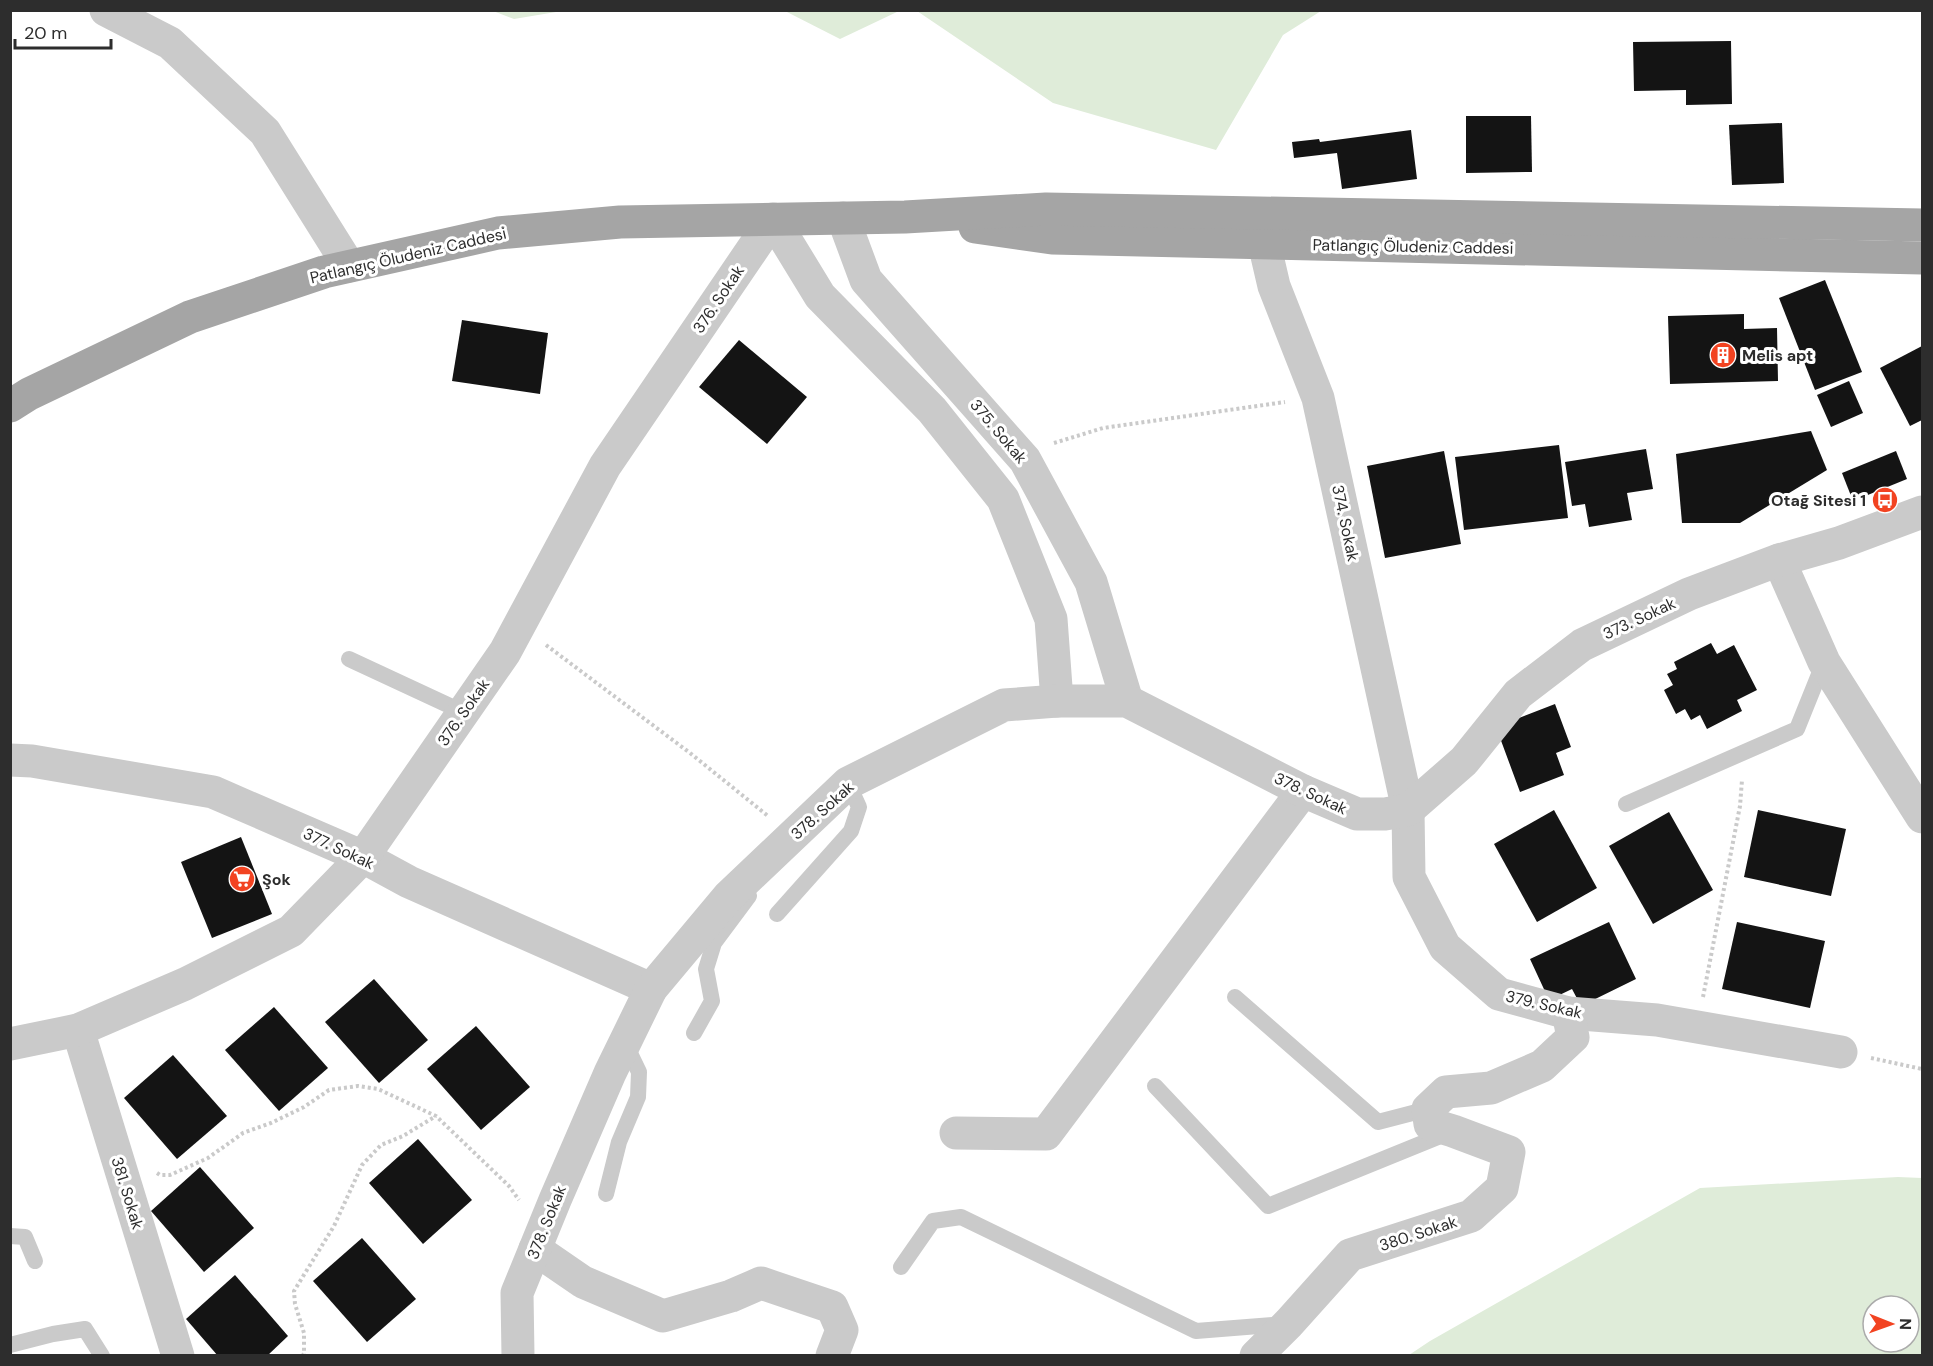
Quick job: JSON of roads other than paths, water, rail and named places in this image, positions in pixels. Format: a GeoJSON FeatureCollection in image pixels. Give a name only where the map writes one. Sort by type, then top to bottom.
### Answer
{"type":"FeatureCollection","features":[{"type":"Feature","properties":{"kind":"main road","name":"Patlangıç Öludeniz Caddesi"},"geometry":{"type":"LineString","coordinates":[[10,406],[29,394],[190,317],[324,272],[498,233],[620,222],[905,217],[1046,209],[1923,225]]}},
{"type":"Feature","properties":{"kind":"main road","name":"Patlangıç Öludeniz Caddesi"},"geometry":{"type":"LineString","coordinates":[[905,217],[1052,238],[1923,258]]}},
{"type":"Feature","properties":{"kind":"street"},"geometry":{"type":"LineString","coordinates":[[106,10],[170,43],[265,132],[349,266]]}},
{"type":"Feature","properties":{"kind":"street","name":"375. Sokak"},"geometry":{"type":"LineString","coordinates":[[843,218],[866,280],[1025,460],[1091,582],[1127,701]]}},
{"type":"Feature","properties":{"kind":"street"},"geometry":{"type":"LineString","coordinates":[[773,219],[820,296],[932,411],[1003,499],[1051,619],[1057,701]]}},
{"type":"Feature","properties":{"kind":"street","name":"376. Sokak"},"geometry":{"type":"LineString","coordinates":[[10,1044],[78,1030],[185,984],[291,931],[363,857],[504,652],[605,466],[773,219]]}},
{"type":"Feature","properties":{"kind":"street","name":"374. Sokak"},"geometry":{"type":"LineString","coordinates":[[1264,243],[1274,286],[1318,398],[1408,810]]}},
{"type":"Feature","properties":{"kind":"street"},"geometry":{"type":"LineString","coordinates":[[820,296],[866,280]]}},
{"type":"Feature","properties":{"kind":"street","name":"373. Sokak"},"geometry":{"type":"LineString","coordinates":[[1408,810],[1464,761],[1518,694],[1582,645],[1689,594],[1779,560],[1839,543],[1923,513]]}},
{"type":"Feature","properties":{"kind":"street"},"geometry":{"type":"LineString","coordinates":[[1779,560],[1824,662],[1923,817]]}},
{"type":"Feature","properties":{"kind":"street","name":"378. Sokak"},"geometry":{"type":"LineString","coordinates":[[518,1356],[518,1293],[596,1105],[651,990],[728,897],[848,783],[1004,705],[1057,701],[1127,701],[1303,791],[1357,814],[1385,814],[1408,810]]}},
{"type":"Feature","properties":{"kind":"street","name":"377. Sokak"},"geometry":{"type":"LineString","coordinates":[[10,760],[32,761],[213,792],[363,857],[409,882],[651,990]]}},
{"type":"Feature","properties":{"kind":"street"},"geometry":{"type":"LineString","coordinates":[[956,1133],[1046,1134],[1303,791]]}},
{"type":"Feature","properties":{"kind":"street","name":"379. Sokak"},"geometry":{"type":"LineString","coordinates":[[1408,810],[1409,877],[1445,947],[1499,994],[1568,1013],[1657,1020],[1840,1052]]}},
{"type":"Feature","properties":{"kind":"street"},"geometry":{"type":"LineString","coordinates":[[1428,1108],[1446,1092],[1491,1088],[1542,1066],[1573,1037],[1568,1013]]}},
{"type":"Feature","properties":{"kind":"street","name":"381. Sokak"},"geometry":{"type":"LineString","coordinates":[[78,1030],[178,1356]]}},
{"type":"Feature","properties":{"kind":"street","name":"380. Sokak"},"geometry":{"type":"LineString","coordinates":[[1256,1356],[1350,1255],[1472,1216],[1502,1188],[1509,1152],[1430,1124],[1428,1108]]}},
{"type":"Feature","properties":{"kind":"street"},"geometry":{"type":"LineString","coordinates":[[535,1249],[583,1282],[663,1316],[731,1296],[761,1283],[832,1307],[842,1329],[832,1356]]}},
{"type":"Feature","properties":{"kind":"lane"},"geometry":{"type":"LineString","coordinates":[[350,659],[463,712]]}},
{"type":"Feature","properties":{"kind":"lane"},"geometry":{"type":"LineString","coordinates":[[1626,804],[1797,729],[1824,662]]}},
{"type":"Feature","properties":{"kind":"lane"},"geometry":{"type":"LineString","coordinates":[[777,914],[852,831],[859,807],[848,783]]}},
{"type":"Feature","properties":{"kind":"lane"},"geometry":{"type":"LineString","coordinates":[[694,1034],[712,1001],[706,969],[714,944],[793,836]]}},
{"type":"Feature","properties":{"kind":"lane"},"geometry":{"type":"LineString","coordinates":[[1235,997],[1378,1122],[1428,1108]]}},
{"type":"Feature","properties":{"kind":"lane"},"geometry":{"type":"LineString","coordinates":[[606,1194],[619,1142],[638,1097],[639,1072],[625,1043]]}},
{"type":"Feature","properties":{"kind":"lane"},"geometry":{"type":"LineString","coordinates":[[1155,1086],[1269,1206],[1453,1131]]}},
{"type":"Feature","properties":{"kind":"lane"},"geometry":{"type":"LineString","coordinates":[[901,1268],[933,1221],[961,1217],[1196,1331],[1289,1323]]}},
{"type":"Feature","properties":{"kind":"lane"},"geometry":{"type":"LineString","coordinates":[[10,1236],[25,1237],[35,1261]]}},
{"type":"Feature","properties":{"kind":"lane"},"geometry":{"type":"LineString","coordinates":[[10,1345],[85,1329],[102,1356]]}},
{"type":"Feature","properties":{"kind":"place","name":"Melis apt"},"geometry":{"type":"Point","coordinates":[1723,355]}},
{"type":"Feature","properties":{"kind":"place","name":"Otağ Sitesi 1"},"geometry":{"type":"Point","coordinates":[1885,500]}},
{"type":"Feature","properties":{"kind":"place","name":"Şok"},"geometry":{"type":"Point","coordinates":[242,879]}}]}
